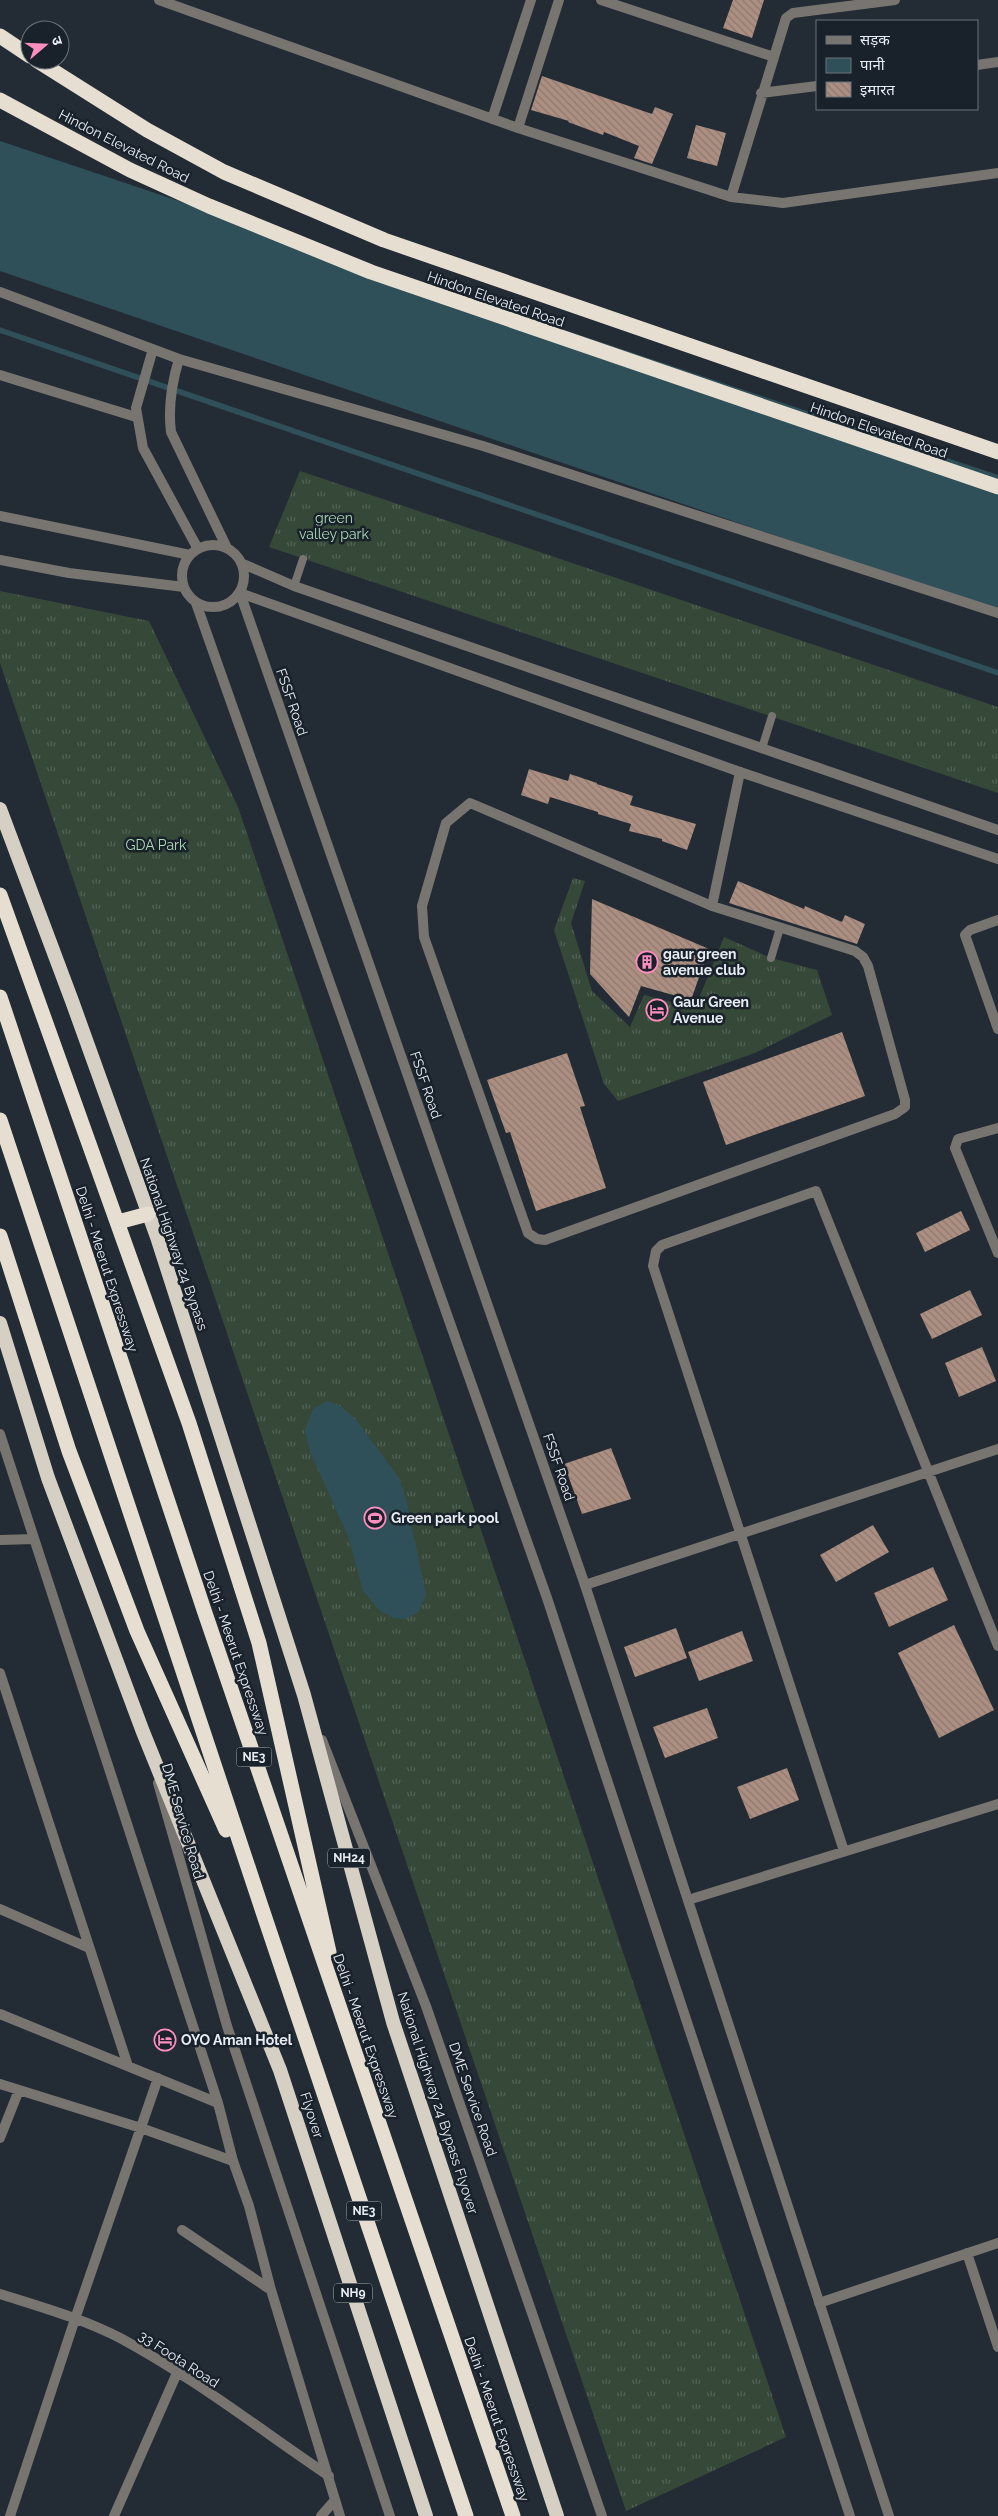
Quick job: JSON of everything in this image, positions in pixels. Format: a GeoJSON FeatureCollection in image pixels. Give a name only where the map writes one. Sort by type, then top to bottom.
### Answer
{"type":"FeatureCollection","features":[{"type":"Feature","properties":{"kind":"highway"},"geometry":{"type":"LineString","coordinates":[[0,36],[20,49]]}},
{"type":"Feature","properties":{"kind":"highway","name":"Hindon Elevated Road"},"geometry":{"type":"LineString","coordinates":[[52,70],[147,130],[224,172],[375,236],[998,452]]}},
{"type":"Feature","properties":{"kind":"highway","name":"Hindon Elevated Road"},"geometry":{"type":"LineString","coordinates":[[0,100],[130,170],[218,210],[371,272],[998,487]]}},
{"type":"Feature","properties":{"kind":"highway","name":"National Highway 24 Bypass"},"geometry":{"type":"LineString","coordinates":[[0,809],[72,1001],[148,1214],[304,1695]]}},
{"type":"Feature","properties":{"kind":"highway"},"geometry":{"type":"LineString","coordinates":[[0,895],[189,1423],[259,1643],[348,2031]]}},
{"type":"Feature","properties":{"kind":"highway","name":"Delhi - Meerut Expressway"},"geometry":{"type":"LineString","coordinates":[[0,997],[204,1610],[513,2516]]}},
{"type":"Feature","properties":{"kind":"highway","name":"NE3"},"geometry":{"type":"LineString","coordinates":[[0,1120],[466,2516]]}},
{"type":"Feature","properties":{"kind":"highway"},"geometry":{"type":"LineString","coordinates":[[118,1222],[148,1214]]}},
{"type":"Feature","properties":{"kind":"highway"},"geometry":{"type":"LineString","coordinates":[[0,1236],[6,1272],[69,1451],[137,1630],[261,1906]]}},
{"type":"Feature","properties":{"kind":"highway","name":"Flyover"},"geometry":{"type":"LineString","coordinates":[[0,1323],[48,1478],[143,1732],[280,2070],[426,2516]]}},
{"type":"Feature","properties":{"kind":"highway","name":"National Highway 24 Bypass Flyover"},"geometry":{"type":"LineString","coordinates":[[304,1695],[393,2022],[557,2516]]}},
{"type":"Feature","properties":{"kind":"street"},"geometry":{"type":"LineString","coordinates":[[159,0],[518,128],[731,197],[783,203],[998,173]]}},
{"type":"Feature","properties":{"kind":"street"},"geometry":{"type":"LineString","coordinates":[[492,119],[530,0]]}},
{"type":"Feature","properties":{"kind":"street"},"geometry":{"type":"LineString","coordinates":[[518,128],[559,0]]}},
{"type":"Feature","properties":{"kind":"street"},"geometry":{"type":"LineString","coordinates":[[601,0],[774,57]]}},
{"type":"Feature","properties":{"kind":"street"},"geometry":{"type":"LineString","coordinates":[[731,197],[784,21],[789,15],[895,0]]}},
{"type":"Feature","properties":{"kind":"street"},"geometry":{"type":"LineString","coordinates":[[978,65],[998,62]]}},
{"type":"Feature","properties":{"kind":"street"},"geometry":{"type":"LineString","coordinates":[[761,93],[816,86]]}},
{"type":"Feature","properties":{"kind":"street"},"geometry":{"type":"LineString","coordinates":[[0,292],[179,359],[483,446],[998,613]]}},
{"type":"Feature","properties":{"kind":"street"},"geometry":{"type":"LineString","coordinates":[[153,349],[136,413],[143,448],[194,552]]}},
{"type":"Feature","properties":{"kind":"street"},"geometry":{"type":"LineString","coordinates":[[179,359],[174,374],[169,417],[171,432],[227,548],[241,563],[294,586],[998,830]]}},
{"type":"Feature","properties":{"kind":"street"},"geometry":{"type":"LineString","coordinates":[[0,375],[136,413]]}},
{"type":"Feature","properties":{"kind":"street"},"geometry":{"type":"LineString","coordinates":[[0,516],[194,552]]}},
{"type":"Feature","properties":{"kind":"street"},"geometry":{"type":"LineString","coordinates":[[227,548],[207,545],[194,552],[184,563],[182,573],[184,587],[196,603],[547,1598],[850,2516]]}},
{"type":"Feature","properties":{"kind":"street"},"geometry":{"type":"LineString","coordinates":[[0,560],[69,572],[184,587]]}},
{"type":"Feature","properties":{"kind":"street"},"geometry":{"type":"LineString","coordinates":[[196,603],[213,608],[223,607],[240,594],[244,584],[244,573],[241,563]]}},
{"type":"Feature","properties":{"kind":"street"},"geometry":{"type":"LineString","coordinates":[[240,594],[740,772],[998,859]]}},
{"type":"Feature","properties":{"kind":"street","name":"FSSF Road"},"geometry":{"type":"LineString","coordinates":[[240,594],[585,1585],[889,2516]]}},
{"type":"Feature","properties":{"kind":"street"},"geometry":{"type":"LineString","coordinates":[[712,906],[740,772]]}},
{"type":"Feature","properties":{"kind":"street"},"geometry":{"type":"LineString","coordinates":[[470,803],[712,906],[855,951],[863,957],[868,966],[905,1100],[905,1107],[895,1114],[545,1240],[537,1239],[528,1233],[424,937],[422,906],[446,823],[470,803]]}},
{"type":"Feature","properties":{"kind":"street"},"geometry":{"type":"LineString","coordinates":[[998,920],[970,930],[965,935],[998,1029]]}},
{"type":"Feature","properties":{"kind":"street"},"geometry":{"type":"LineString","coordinates":[[998,1128],[958,1139],[955,1148],[998,1253]]}},
{"type":"Feature","properties":{"kind":"street"},"geometry":{"type":"LineString","coordinates":[[844,1851],[653,1266],[656,1251],[662,1245],[816,1192],[998,1646]]}},
{"type":"Feature","properties":{"kind":"street"},"geometry":{"type":"LineString","coordinates":[[0,1434],[218,2103],[233,2161],[249,2206],[270,2290],[340,2516]]}},
{"type":"Feature","properties":{"kind":"street"},"geometry":{"type":"LineString","coordinates":[[585,1585],[998,1449]]}},
{"type":"Feature","properties":{"kind":"street"},"geometry":{"type":"LineString","coordinates":[[0,1540],[34,1538]]}},
{"type":"Feature","properties":{"kind":"street"},"geometry":{"type":"LineString","coordinates":[[0,1673],[4,1701],[41,1797],[128,2066]]}},
{"type":"Feature","properties":{"kind":"street","name":"DME Service Road"},"geometry":{"type":"LineString","coordinates":[[304,1695],[426,2006],[602,2516]]}},
{"type":"Feature","properties":{"kind":"street","name":"DME Service Road"},"geometry":{"type":"LineString","coordinates":[[143,1732],[227,2026],[390,2516]]}},
{"type":"Feature","properties":{"kind":"street"},"geometry":{"type":"LineString","coordinates":[[688,1900],[998,1804]]}},
{"type":"Feature","properties":{"kind":"street"},"geometry":{"type":"LineString","coordinates":[[0,1909],[89,1948]]}},
{"type":"Feature","properties":{"kind":"street"},"geometry":{"type":"LineString","coordinates":[[0,2014],[218,2103]]}},
{"type":"Feature","properties":{"kind":"street"},"geometry":{"type":"LineString","coordinates":[[10,2516],[158,2078]]}},
{"type":"Feature","properties":{"kind":"street"},"geometry":{"type":"LineString","coordinates":[[0,2084],[140,2128],[233,2161]]}},
{"type":"Feature","properties":{"kind":"street"},"geometry":{"type":"LineString","coordinates":[[0,2138],[19,2090]]}},
{"type":"Feature","properties":{"kind":"street"},"geometry":{"type":"LineString","coordinates":[[182,2230],[270,2290]]}},
{"type":"Feature","properties":{"kind":"street"},"geometry":{"type":"LineString","coordinates":[[819,2303],[998,2243]]}},
{"type":"Feature","properties":{"kind":"street"},"geometry":{"type":"LineString","coordinates":[[967,2253],[998,2346]]}},
{"type":"Feature","properties":{"kind":"street","name":"33 Foota Road"},"geometry":{"type":"LineString","coordinates":[[0,2294],[75,2319],[122,2339],[177,2373],[329,2476]]}},
{"type":"Feature","properties":{"kind":"street"},"geometry":{"type":"LineString","coordinates":[[114,2516],[177,2373]]}},
{"type":"Feature","properties":{"kind":"street"},"geometry":{"type":"LineString","coordinates":[[321,2516],[336,2500]]}},
{"type":"Feature","properties":{"kind":"lane"},"geometry":{"type":"LineString","coordinates":[[294,586],[303,559]]}},
{"type":"Feature","properties":{"kind":"lane"},"geometry":{"type":"LineString","coordinates":[[762,748],[772,716]]}},
{"type":"Feature","properties":{"kind":"lane"},"geometry":{"type":"LineString","coordinates":[[771,958],[780,928]]}},
{"type":"Feature","properties":{"kind":"green space","name":"green valley park"},"geometry":{"type":"Polygon","coordinates":[[[300,471],[998,707],[998,793],[269,547],[300,471]]]}},
{"type":"Feature","properties":{"kind":"green space","name":"GDA Park"},"geometry":{"type":"Polygon","coordinates":[[[0,591],[149,621],[238,807],[786,2437],[626,2511],[0,663],[0,591]]]}},
{"type":"Feature","properties":{"kind":"green space"},"geometry":{"type":"Polygon","coordinates":[[[573,878],[585,881],[571,923],[592,991],[630,1027],[644,995],[695,1008],[724,937],[771,958],[817,970],[832,1015],[755,1053],[618,1101],[604,1084],[554,930],[573,878]]]}},
{"type":"Feature","properties":{"kind":"water"},"geometry":{"type":"Polygon","coordinates":[[[0,141],[998,475],[998,609],[809,547],[0,271],[0,141]]]}},
{"type":"Feature","properties":{"kind":"water","name":"Green park pool"},"geometry":{"type":"Polygon","coordinates":[[[327,1401],[342,1407],[356,1420],[399,1478],[406,1499],[426,1595],[418,1612],[406,1619],[393,1618],[380,1611],[363,1591],[348,1536],[310,1452],[305,1430],[313,1409],[327,1401]]]}},
{"type":"Feature","properties":{"kind":"building"},"geometry":{"type":"Polygon","coordinates":[[[733,0],[764,0],[752,38],[723,28],[733,0]]]}},
{"type":"Feature","properties":{"kind":"building"},"geometry":{"type":"Polygon","coordinates":[[[542,76],[652,114],[655,107],[673,114],[652,164],[634,158],[639,146],[604,132],[603,135],[569,121],[531,110],[542,76]]]}},
{"type":"Feature","properties":{"kind":"building"},"geometry":{"type":"Polygon","coordinates":[[[696,125],[726,133],[717,166],[687,158],[696,125]]]}},
{"type":"Feature","properties":{"kind":"building"},"geometry":{"type":"Polygon","coordinates":[[[529,769],[568,781],[570,774],[633,796],[630,805],[696,824],[687,850],[662,841],[662,839],[629,831],[631,824],[598,814],[598,812],[550,797],[548,804],[521,795],[529,769]]]}},
{"type":"Feature","properties":{"kind":"building"},"geometry":{"type":"Polygon","coordinates":[[[738,881],[804,909],[805,906],[842,922],[845,915],[865,924],[857,944],[729,903],[738,881]]]}},
{"type":"Feature","properties":{"kind":"building","name":"gaur green avenue club"},"geometry":{"type":"Polygon","coordinates":[[[592,899],[709,949],[691,1000],[641,986],[629,1017],[590,974],[592,899]]]}},
{"type":"Feature","properties":{"kind":"building"},"geometry":{"type":"Polygon","coordinates":[[[842,1032],[865,1096],[726,1145],[703,1082],[842,1032]]]}},
{"type":"Feature","properties":{"kind":"building"},"geometry":{"type":"Polygon","coordinates":[[[567,1053],[585,1106],[580,1107],[606,1188],[536,1211],[510,1132],[506,1133],[487,1080],[567,1053]]]}},
{"type":"Feature","properties":{"kind":"building"},"geometry":{"type":"Polygon","coordinates":[[[961,1211],[970,1230],[925,1252],[916,1233],[961,1211]]]}},
{"type":"Feature","properties":{"kind":"building"},"geometry":{"type":"Polygon","coordinates":[[[970,1290],[982,1315],[932,1339],[920,1314],[970,1290]]]}},
{"type":"Feature","properties":{"kind":"building"},"geometry":{"type":"Polygon","coordinates":[[[982,1347],[996,1381],[959,1397],[945,1363],[982,1347]]]}},
{"type":"Feature","properties":{"kind":"building"},"geometry":{"type":"Polygon","coordinates":[[[611,1448],[631,1499],[582,1514],[564,1464],[611,1448]]]}},
{"type":"Feature","properties":{"kind":"building"},"geometry":{"type":"Polygon","coordinates":[[[873,1525],[889,1552],[836,1582],[820,1555],[873,1525]]]}},
{"type":"Feature","properties":{"kind":"building"},"geometry":{"type":"Polygon","coordinates":[[[933,1567],[948,1600],[889,1627],[874,1593],[933,1567]]]}},
{"type":"Feature","properties":{"kind":"building"},"geometry":{"type":"Polygon","coordinates":[[[954,1625],[994,1710],[939,1738],[898,1653],[954,1625]]]}},
{"type":"Feature","properties":{"kind":"building"},"geometry":{"type":"Polygon","coordinates":[[[676,1628],[687,1658],[635,1677],[624,1647],[676,1628]]]}},
{"type":"Feature","properties":{"kind":"building"},"geometry":{"type":"Polygon","coordinates":[[[742,1631],[753,1661],[699,1681],[688,1652],[742,1631]]]}},
{"type":"Feature","properties":{"kind":"building"},"geometry":{"type":"Polygon","coordinates":[[[707,1708],[718,1738],[665,1758],[653,1727],[707,1708]]]}},
{"type":"Feature","properties":{"kind":"building"},"geometry":{"type":"Polygon","coordinates":[[[787,1768],[799,1800],[750,1819],[737,1787],[787,1768]]]}},
{"type":"Feature","properties":{"kind":"waterway"},"geometry":{"type":"LineString","coordinates":[[0,330],[998,673]]}},
{"type":"Feature","properties":{"kind":"place","name":"gaur green avenue club"},"geometry":{"type":"Point","coordinates":[647,962]}},
{"type":"Feature","properties":{"kind":"place","name":"Gaur Green Avenue"},"geometry":{"type":"Point","coordinates":[657,1010]}},
{"type":"Feature","properties":{"kind":"place","name":"Green park pool"},"geometry":{"type":"Point","coordinates":[375,1518]}},
{"type":"Feature","properties":{"kind":"place","name":"OYO Aman Hotel"},"geometry":{"type":"Point","coordinates":[165,2040]}}]}
